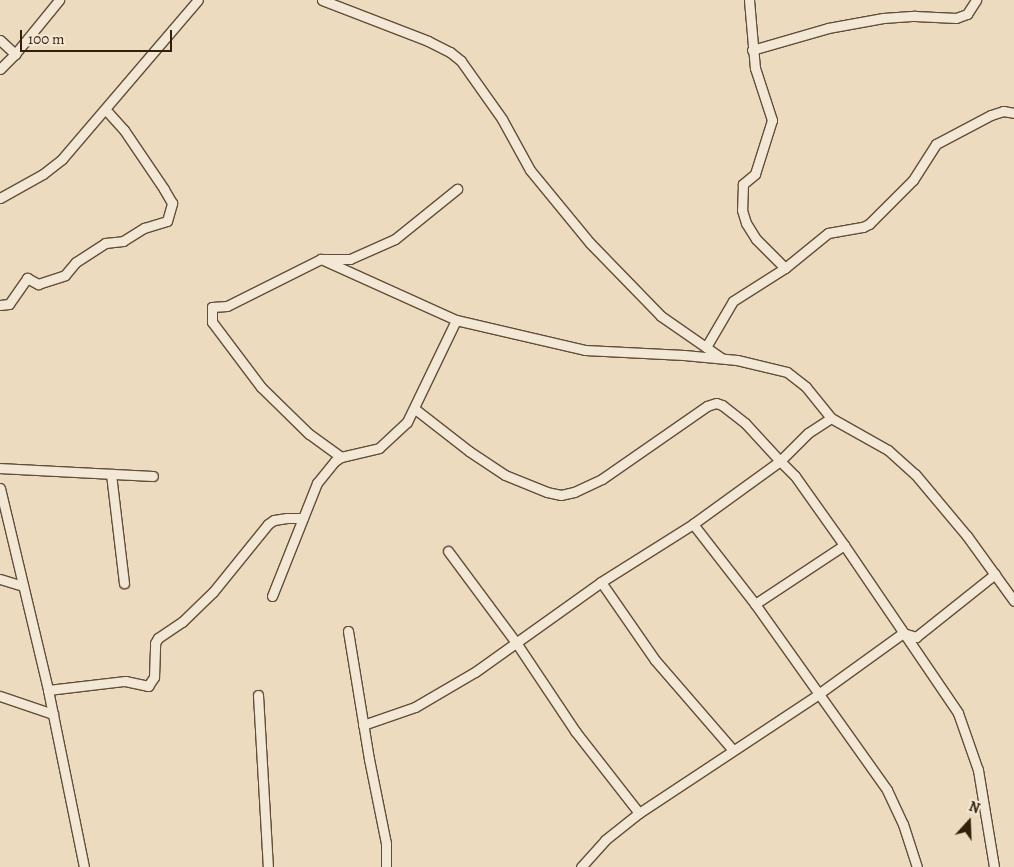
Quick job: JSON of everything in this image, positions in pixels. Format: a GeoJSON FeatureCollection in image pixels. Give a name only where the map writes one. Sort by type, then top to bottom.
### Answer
{"type":"FeatureCollection","features":[{"type":"Feature","properties":{"kind":"street"},"geometry":{"type":"LineString","coordinates":[[0,69],[16,54],[59,0]]}},
{"type":"Feature","properties":{"kind":"street"},"geometry":{"type":"LineString","coordinates":[[0,198],[44,174],[62,158],[198,0]]}},
{"type":"Feature","properties":{"kind":"street"},"geometry":{"type":"LineString","coordinates":[[322,0],[428,41],[450,52],[461,61],[502,119],[530,170],[590,243],[661,316],[722,359]]}},
{"type":"Feature","properties":{"kind":"street"},"geometry":{"type":"LineString","coordinates":[[749,0],[752,50],[760,87],[772,120],[755,174],[743,184],[742,210],[746,223],[756,239],[785,268]]}},
{"type":"Feature","properties":{"kind":"street"},"geometry":{"type":"LineString","coordinates":[[752,50],[828,28],[883,18],[915,16],[956,18],[967,14],[976,0]]}},
{"type":"Feature","properties":{"kind":"street"},"geometry":{"type":"LineString","coordinates":[[0,40],[16,54]]}},
{"type":"Feature","properties":{"kind":"street"},"geometry":{"type":"LineString","coordinates":[[0,305],[9,304],[27,278],[38,284],[65,275],[76,262],[105,243],[123,241],[144,228],[167,221],[172,208],[164,189],[124,130],[106,109]]}},
{"type":"Feature","properties":{"kind":"street"},"geometry":{"type":"LineString","coordinates":[[706,347],[733,301],[785,268],[828,233],[863,227],[869,224],[913,180],[936,144],[991,115],[1003,111],[1014,113]]}},
{"type":"Feature","properties":{"kind":"street"},"geometry":{"type":"LineString","coordinates":[[341,457],[309,434],[262,387],[212,322],[210,315],[212,307],[227,306],[321,259],[350,259],[395,239],[457,189]]}},
{"type":"Feature","properties":{"kind":"street"},"geometry":{"type":"LineString","coordinates":[[321,259],[456,320],[586,350],[722,359],[787,372],[806,387],[831,418],[888,450],[915,474],[995,574],[1014,601]]}},
{"type":"Feature","properties":{"kind":"street"},"geometry":{"type":"LineString","coordinates":[[272,596],[317,483],[328,468],[341,457],[380,448],[403,426],[415,409],[456,320]]}},
{"type":"Feature","properties":{"kind":"street"},"geometry":{"type":"LineString","coordinates":[[415,409],[469,451],[505,474],[547,492],[561,494],[574,492],[602,479],[707,406],[716,403],[722,405],[745,424],[795,476],[958,713],[978,770],[994,867]]}},
{"type":"Feature","properties":{"kind":"street"},"geometry":{"type":"LineString","coordinates":[[363,725],[415,707],[517,644],[601,582],[693,524],[780,461],[808,434],[831,418]]}},
{"type":"Feature","properties":{"kind":"street"},"geometry":{"type":"LineString","coordinates":[[0,468],[153,476]]}},
{"type":"Feature","properties":{"kind":"street"},"geometry":{"type":"LineString","coordinates":[[110,474],[124,583]]}},
{"type":"Feature","properties":{"kind":"street"},"geometry":{"type":"LineString","coordinates":[[0,488],[48,690],[73,805],[84,867]]}},
{"type":"Feature","properties":{"kind":"street"},"geometry":{"type":"LineString","coordinates":[[48,690],[125,680],[148,686],[154,677],[155,643],[158,638],[182,622],[213,592],[268,524],[274,520],[303,518]]}},
{"type":"Feature","properties":{"kind":"street"},"geometry":{"type":"LineString","coordinates":[[693,524],[755,604],[887,790],[903,824],[917,867]]}},
{"type":"Feature","properties":{"kind":"street"},"geometry":{"type":"LineString","coordinates":[[755,604],[844,545]]}},
{"type":"Feature","properties":{"kind":"street"},"geometry":{"type":"LineString","coordinates":[[448,551],[517,644],[575,730],[639,813]]}},
{"type":"Feature","properties":{"kind":"street"},"geometry":{"type":"LineString","coordinates":[[903,633],[916,637],[995,574]]}},
{"type":"Feature","properties":{"kind":"street"},"geometry":{"type":"LineString","coordinates":[[0,578],[23,586]]}},
{"type":"Feature","properties":{"kind":"street"},"geometry":{"type":"LineString","coordinates":[[601,582],[659,665],[732,750]]}},
{"type":"Feature","properties":{"kind":"street"},"geometry":{"type":"LineString","coordinates":[[348,631],[363,725],[386,843],[386,867]]}},
{"type":"Feature","properties":{"kind":"street"},"geometry":{"type":"LineString","coordinates":[[582,867],[605,840],[639,813],[818,695],[903,633]]}},
{"type":"Feature","properties":{"kind":"street"},"geometry":{"type":"LineString","coordinates":[[258,695],[268,867]]}},
{"type":"Feature","properties":{"kind":"street"},"geometry":{"type":"LineString","coordinates":[[0,696],[53,714]]}}]}
